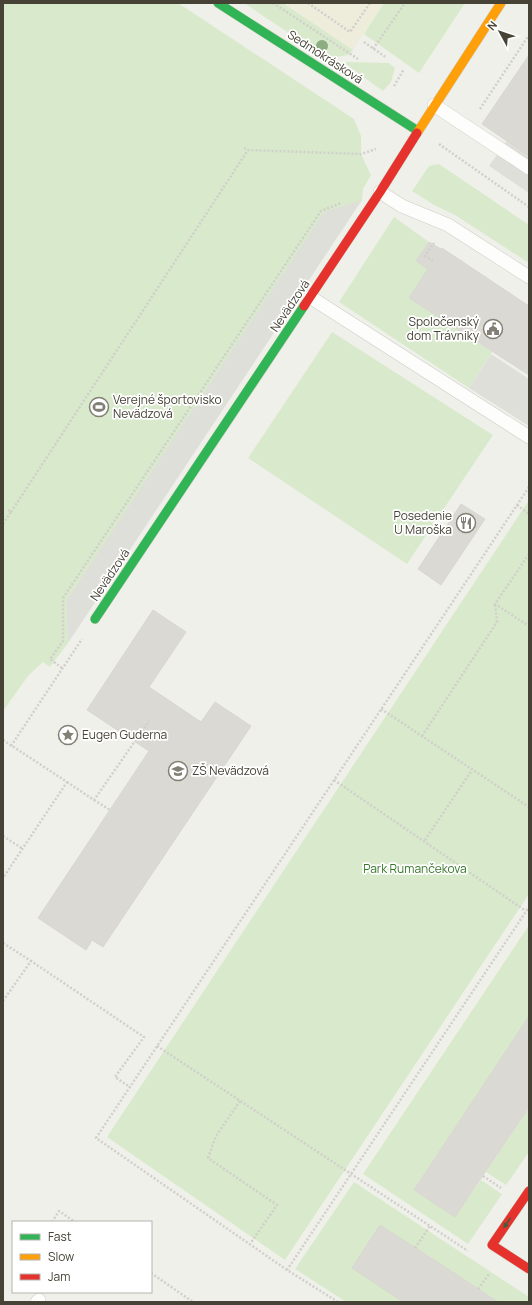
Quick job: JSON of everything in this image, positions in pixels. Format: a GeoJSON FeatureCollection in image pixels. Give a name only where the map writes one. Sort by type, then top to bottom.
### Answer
{"type":"FeatureCollection","features":[{"type":"Feature","properties":{"kind":"street","name":"Sedmokrásková"},"geometry":{"type":"LineString","coordinates":[[218,3],[418,131]]}},
{"type":"Feature","properties":{"kind":"street","name":"Nevädzová"},"geometry":{"type":"LineString","coordinates":[[95,619],[380,192],[434,105],[501,3]]}},
{"type":"Feature","properties":{"kind":"street"},"geometry":{"type":"LineString","coordinates":[[529,1191],[492,1245],[529,1269]]}},
{"type":"Feature","properties":{"kind":"lane"},"geometry":{"type":"LineString","coordinates":[[434,105],[529,168]]}},
{"type":"Feature","properties":{"kind":"lane"},"geometry":{"type":"LineString","coordinates":[[380,192],[402,206],[448,225],[529,277]]}},
{"type":"Feature","properties":{"kind":"lane"},"geometry":{"type":"LineString","coordinates":[[310,298],[529,437]]}},
{"type":"Feature","properties":{"kind":"path"},"geometry":{"type":"LineString","coordinates":[[273,3],[358,59]]}},
{"type":"Feature","properties":{"kind":"path"},"geometry":{"type":"LineString","coordinates":[[308,3],[350,32],[370,3]]}},
{"type":"Feature","properties":{"kind":"path"},"geometry":{"type":"LineString","coordinates":[[373,49],[405,3]]}},
{"type":"Feature","properties":{"kind":"path"},"geometry":{"type":"LineString","coordinates":[[480,109],[529,35]]}},
{"type":"Feature","properties":{"kind":"path"},"geometry":{"type":"LineString","coordinates":[[364,42],[387,58]]}},
{"type":"Feature","properties":{"kind":"path"},"geometry":{"type":"LineString","coordinates":[[393,87],[404,69]]}},
{"type":"Feature","properties":{"kind":"path"},"geometry":{"type":"LineString","coordinates":[[435,141],[529,207]]}},
{"type":"Feature","properties":{"kind":"path"},"geometry":{"type":"LineString","coordinates":[[244,148],[248,150],[361,154],[380,148]]}},
{"type":"Feature","properties":{"kind":"path"},"geometry":{"type":"LineString","coordinates":[[3,524],[248,150]]}},
{"type":"Feature","properties":{"kind":"path"},"geometry":{"type":"LineString","coordinates":[[62,668],[50,659],[63,640],[63,598],[321,211],[346,201]]}},
{"type":"Feature","properties":{"kind":"path"},"geometry":{"type":"LineString","coordinates":[[338,1302],[287,1270],[96,1138],[529,487]]}},
{"type":"Feature","properties":{"kind":"path"},"geometry":{"type":"LineString","coordinates":[[516,505],[529,514]]}},
{"type":"Feature","properties":{"kind":"path"},"geometry":{"type":"LineString","coordinates":[[422,736],[497,622],[496,604],[529,554]]}},
{"type":"Feature","properties":{"kind":"path"},"geometry":{"type":"LineString","coordinates":[[496,604],[529,626]]}},
{"type":"Feature","properties":{"kind":"path"},"geometry":{"type":"LineString","coordinates":[[11,746],[95,619]]}},
{"type":"Feature","properties":{"kind":"path"},"geometry":{"type":"LineString","coordinates":[[381,709],[529,807]]}},
{"type":"Feature","properties":{"kind":"path"},"geometry":{"type":"LineString","coordinates":[[94,800],[149,721]]}},
{"type":"Feature","properties":{"kind":"path"},"geometry":{"type":"LineString","coordinates":[[3,740],[110,810]]}},
{"type":"Feature","properties":{"kind":"path"},"geometry":{"type":"LineString","coordinates":[[425,840],[472,770]]}},
{"type":"Feature","properties":{"kind":"path"},"geometry":{"type":"LineString","coordinates":[[334,780],[425,840],[526,911]]}},
{"type":"Feature","properties":{"kind":"path"},"geometry":{"type":"LineString","coordinates":[[3,878],[67,782]]}},
{"type":"Feature","properties":{"kind":"path"},"geometry":{"type":"LineString","coordinates":[[3,836],[22,849]]}},
{"type":"Feature","properties":{"kind":"path"},"geometry":{"type":"LineString","coordinates":[[287,1270],[529,907]]}},
{"type":"Feature","properties":{"kind":"path"},"geometry":{"type":"LineString","coordinates":[[3,943],[31,960],[144,1037],[115,1077],[130,1087]]}},
{"type":"Feature","properties":{"kind":"path"},"geometry":{"type":"LineString","coordinates":[[3,1001],[31,960]]}},
{"type":"Feature","properties":{"kind":"path"},"geometry":{"type":"LineString","coordinates":[[157,1046],[469,1252]]}},
{"type":"Feature","properties":{"kind":"path"},"geometry":{"type":"LineString","coordinates":[[240,1101],[216,1136],[208,1158],[278,1205],[250,1244]]}},
{"type":"Feature","properties":{"kind":"path"},"geometry":{"type":"LineString","coordinates":[[483,1176],[502,1188]]}},
{"type":"Feature","properties":{"kind":"path"},"geometry":{"type":"LineString","coordinates":[[53,1221],[59,1211],[74,1221]]}},
{"type":"Feature","properties":{"kind":"path"},"geometry":{"type":"LineString","coordinates":[[415,1248],[430,1226]]}},
{"type":"Feature","properties":{"kind":"path"},"geometry":{"type":"LineString","coordinates":[[478,1289],[493,1268]]}},
{"type":"Feature","properties":{"kind":"path"},"geometry":{"type":"LineString","coordinates":[[152,1274],[193,1302]]}},
{"type":"Feature","properties":{"kind":"shaded area"},"geometry":{"type":"Polygon","coordinates":[[[284,3],[384,3],[353,50],[284,3]]]}},
{"type":"Feature","properties":{"kind":"shaded area"},"geometry":{"type":"Polygon","coordinates":[[[515,129],[529,138],[529,193],[489,166],[515,129]]]}},
{"type":"Feature","properties":{"kind":"shaded area"},"geometry":{"type":"Polygon","coordinates":[[[362,200],[68,643],[66,601],[324,212],[362,200]]]}},
{"type":"Feature","properties":{"kind":"shaded area"},"geometry":{"type":"Polygon","coordinates":[[[491,354],[529,379],[529,426],[469,388],[491,354]]]}},
{"type":"Feature","properties":{"kind":"green space","name":"Verejné športovisko Nevädzová"},"geometry":{"type":"Polygon","coordinates":[[[3,3],[178,3],[354,119],[361,136],[361,154],[371,175],[363,189],[362,200],[66,601],[68,643],[50,667],[43,662],[28,676],[3,711],[3,3]]]}},
{"type":"Feature","properties":{"kind":"green space"},"geometry":{"type":"Polygon","coordinates":[[[244,3],[283,3],[353,50],[348,55],[337,57],[322,55],[244,3]]]}},
{"type":"Feature","properties":{"kind":"green space"},"geometry":{"type":"Polygon","coordinates":[[[384,3],[465,3],[419,73],[364,34],[384,3]]]}},
{"type":"Feature","properties":{"kind":"green space"},"geometry":{"type":"Polygon","coordinates":[[[343,62],[389,63],[395,68],[391,82],[383,91],[343,62]]]}},
{"type":"Feature","properties":{"kind":"green space"},"geometry":{"type":"Polygon","coordinates":[[[439,164],[529,225],[529,263],[455,215],[434,205],[412,191],[429,166],[439,164]]]}},
{"type":"Feature","properties":{"kind":"green space"},"geometry":{"type":"Polygon","coordinates":[[[394,217],[429,242],[416,261],[428,269],[409,298],[492,352],[469,388],[339,302],[394,217]]]}},
{"type":"Feature","properties":{"kind":"green space"},"geometry":{"type":"Polygon","coordinates":[[[332,332],[493,435],[407,564],[248,458],[332,332]]]}},
{"type":"Feature","properties":{"kind":"green space","name":"Park Rumančekova"},"geometry":{"type":"Polygon","coordinates":[[[529,500],[529,894],[285,1260],[107,1137],[529,500]]]}},
{"type":"Feature","properties":{"kind":"green space"},"geometry":{"type":"Polygon","coordinates":[[[529,925],[529,1016],[414,1190],[455,1217],[481,1180],[502,1194],[468,1244],[363,1174],[529,925]]]}},
{"type":"Feature","properties":{"kind":"green space"},"geometry":{"type":"Polygon","coordinates":[[[529,1107],[529,1152],[506,1185],[486,1172],[529,1107]]]}},
{"type":"Feature","properties":{"kind":"green space"},"geometry":{"type":"Polygon","coordinates":[[[354,1182],[529,1297],[529,1302],[346,1302],[295,1269],[354,1182]]]}},
{"type":"Feature","properties":{"kind":"building"},"geometry":{"type":"Polygon","coordinates":[[[529,55],[529,156],[482,124],[529,55]]]}},
{"type":"Feature","properties":{"kind":"building","name":"Spoločenský dom Trávniky"},"geometry":{"type":"Polygon","coordinates":[[[429,242],[441,249],[442,248],[529,306],[529,375],[409,298],[428,269],[416,261],[429,242]]]}},
{"type":"Feature","properties":{"kind":"building"},"geometry":{"type":"Polygon","coordinates":[[[461,504],[485,519],[441,585],[418,569],[461,504]]]}},
{"type":"Feature","properties":{"kind":"building","name":"ZŠ Nevädzová"},"geometry":{"type":"Polygon","coordinates":[[[153,610],[186,632],[149,687],[201,722],[215,702],[251,726],[103,947],[92,940],[86,950],[38,918],[149,751],[87,710],[153,610]]]}},
{"type":"Feature","properties":{"kind":"building"},"geometry":{"type":"Polygon","coordinates":[[[529,1016],[529,1107],[455,1217],[414,1190],[529,1016]]]}},
{"type":"Feature","properties":{"kind":"building"},"geometry":{"type":"Polygon","coordinates":[[[380,1225],[498,1302],[403,1302],[352,1268],[380,1225]]]}},
{"type":"Feature","properties":{"kind":"traffic: fast"},"geometry":{"type":"LineString","coordinates":[[218,3],[418,131]]}},
{"type":"Feature","properties":{"kind":"traffic: fast"},"geometry":{"type":"LineString","coordinates":[[95,619],[304,306]]}},
{"type":"Feature","properties":{"kind":"traffic: slow"},"geometry":{"type":"LineString","coordinates":[[417,133],[501,3]]}},
{"type":"Feature","properties":{"kind":"traffic: jam"},"geometry":{"type":"LineString","coordinates":[[304,306],[380,192],[417,133]]}},
{"type":"Feature","properties":{"kind":"traffic: jam"},"geometry":{"type":"LineString","coordinates":[[529,1191],[492,1245],[529,1269]]}},
{"type":"Feature","properties":{"kind":"place","name":"Spoločenský dom Trávniky"},"geometry":{"type":"Point","coordinates":[493,329]}},
{"type":"Feature","properties":{"kind":"place","name":"Verejné športovisko Nevädzová"},"geometry":{"type":"Point","coordinates":[99,407]}},
{"type":"Feature","properties":{"kind":"place","name":"Posedenie U Maroška"},"geometry":{"type":"Point","coordinates":[466,523]}},
{"type":"Feature","properties":{"kind":"place","name":"Eugen Guderna"},"geometry":{"type":"Point","coordinates":[68,735]}},
{"type":"Feature","properties":{"kind":"place","name":"ZŠ Nevädzová"},"geometry":{"type":"Point","coordinates":[178,771]}}]}
